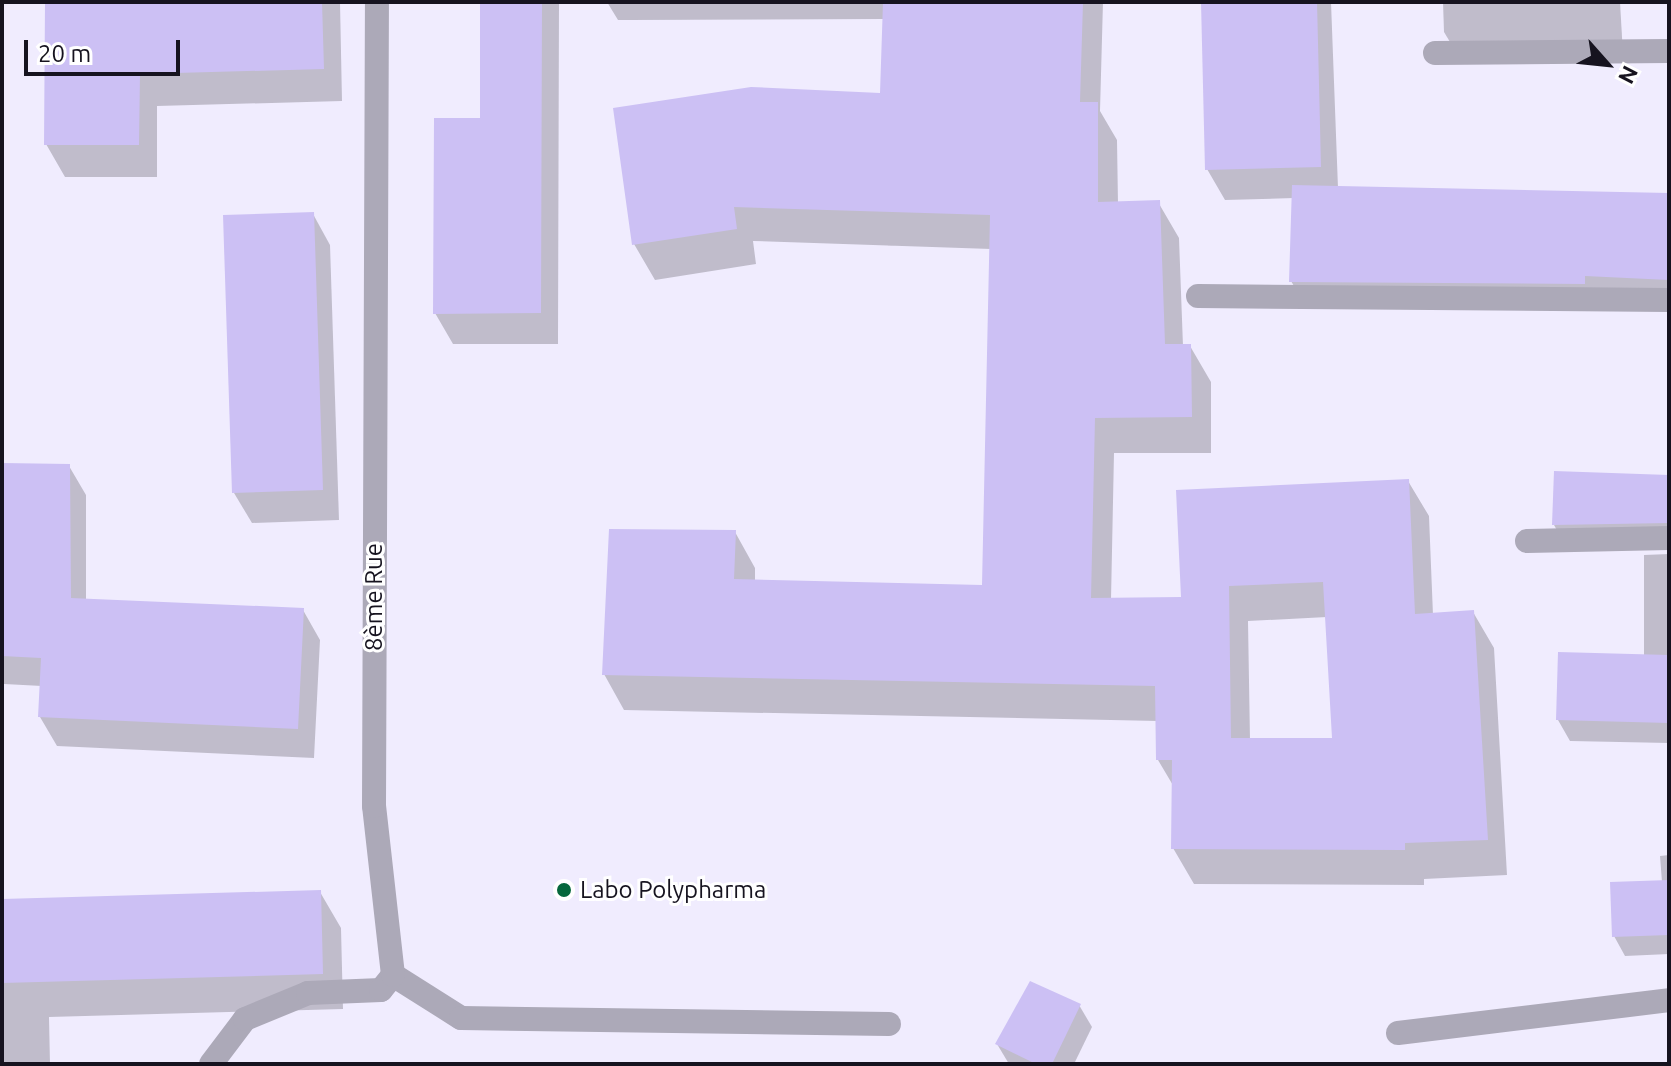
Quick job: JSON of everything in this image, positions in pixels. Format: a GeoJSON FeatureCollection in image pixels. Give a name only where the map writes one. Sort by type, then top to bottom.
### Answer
{"type":"FeatureCollection","features":[{"type":"Feature","properties":{"kind":"street","name":"8ème Rue"},"geometry":{"type":"LineString","coordinates":[[377,2],[374,806],[393,975]]}},
{"type":"Feature","properties":{"kind":"street"},"geometry":{"type":"LineString","coordinates":[[1435,53],[1669,51]]}},
{"type":"Feature","properties":{"kind":"street"},"geometry":{"type":"LineString","coordinates":[[1198,296],[1669,300]]}},
{"type":"Feature","properties":{"kind":"street"},"geometry":{"type":"LineString","coordinates":[[1527,541],[1669,538]]}},
{"type":"Feature","properties":{"kind":"street"},"geometry":{"type":"LineString","coordinates":[[211,1064],[245,1019],[308,993],[381,990],[393,975],[461,1018],[889,1024]]}},
{"type":"Feature","properties":{"kind":"street"},"geometry":{"type":"LineString","coordinates":[[1398,1033],[1669,1000]]}},
{"type":"Feature","properties":{"kind":"shaded area"},"geometry":{"type":"Polygon","coordinates":[[[2,2],[1669,2],[1669,1064],[2,1064],[2,2]]]}},
{"type":"Feature","properties":{"kind":"building"},"geometry":{"type":"Polygon","coordinates":[[[45,2],[322,2],[324,69],[140,74],[139,145],[44,145],[45,2]]]}},
{"type":"Feature","properties":{"kind":"building"},"geometry":{"type":"Polygon","coordinates":[[[480,2],[542,2],[541,313],[433,314],[434,118],[480,118],[480,2]]]}},
{"type":"Feature","properties":{"kind":"building"},"geometry":{"type":"Polygon","coordinates":[[[883,2],[1083,2],[1080,102],[1098,102],[1098,202],[1160,200],[1165,344],[1191,344],[1192,417],[1095,418],[1091,598],[1181,597],[1176,490],[1409,479],[1415,614],[1474,610],[1488,840],[1405,843],[1405,850],[1171,849],[1172,760],[1156,760],[1155,686],[602,675],[609,529],[736,530],[734,579],[982,585],[990,215],[734,207],[737,229],[632,245],[613,108],[751,87],[880,93],[883,2]],[[1323,582],[1229,586],[1231,738],[1332,738],[1323,582]]]}},
{"type":"Feature","properties":{"kind":"building"},"geometry":{"type":"Polygon","coordinates":[[[1201,2],[1317,2],[1321,167],[1205,170],[1201,2]]]}},
{"type":"Feature","properties":{"kind":"building"},"geometry":{"type":"Polygon","coordinates":[[[1292,185],[1669,193],[1669,280],[1585,276],[1585,284],[1289,282],[1292,185]]]}},
{"type":"Feature","properties":{"kind":"building"},"geometry":{"type":"Polygon","coordinates":[[[314,212],[323,490],[232,493],[223,215],[314,212]]]}},
{"type":"Feature","properties":{"kind":"building"},"geometry":{"type":"Polygon","coordinates":[[[2,463],[70,464],[71,598],[304,608],[298,729],[38,717],[41,658],[2,656],[2,463]]]}},
{"type":"Feature","properties":{"kind":"building"},"geometry":{"type":"Polygon","coordinates":[[[1554,471],[1669,475],[1669,523],[1552,525],[1554,471]]]}},
{"type":"Feature","properties":{"kind":"building"},"geometry":{"type":"Polygon","coordinates":[[[1558,652],[1669,655],[1669,723],[1556,720],[1558,652]]]}},
{"type":"Feature","properties":{"kind":"building"},"geometry":{"type":"Polygon","coordinates":[[[1669,880],[1669,935],[1612,937],[1610,882],[1669,880]]]}},
{"type":"Feature","properties":{"kind":"building"},"geometry":{"type":"Polygon","coordinates":[[[321,890],[323,974],[2,983],[2,899],[321,890]]]}},
{"type":"Feature","properties":{"kind":"building"},"geometry":{"type":"Polygon","coordinates":[[[1030,981],[1081,1004],[1052,1064],[1036,1064],[995,1044],[1030,981]]]}},
{"type":"Feature","properties":{"kind":"place","name":"Labo Polypharma"},"geometry":{"type":"Point","coordinates":[564,890]}}]}
